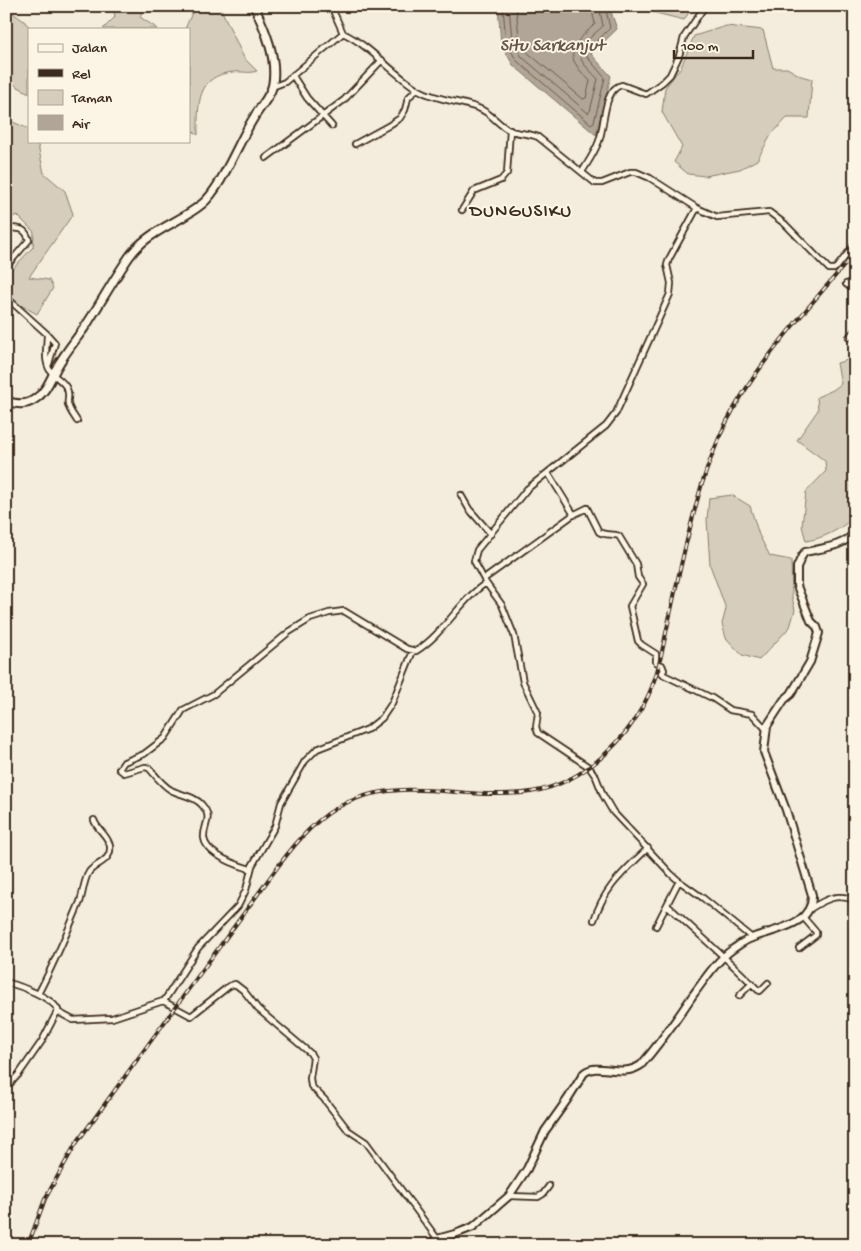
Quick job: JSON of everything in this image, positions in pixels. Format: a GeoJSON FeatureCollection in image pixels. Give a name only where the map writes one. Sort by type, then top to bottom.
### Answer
{"type":"FeatureCollection","features":[{"type":"Feature","properties":{"kind":"main road"},"geometry":{"type":"LineString","coordinates":[[6,402],[22,404],[35,400],[42,394],[51,372],[136,248],[150,236],[200,206],[212,194],[249,124],[272,87],[274,69],[270,50],[263,24],[254,6]]}},
{"type":"Feature","properties":{"kind":"street"},"geometry":{"type":"LineString","coordinates":[[332,6],[343,33],[360,42],[417,89],[430,95],[485,110],[510,130],[538,137],[592,181],[599,183],[630,172],[636,172],[650,178],[698,208],[713,215],[721,217],[772,213],[829,269],[837,267],[855,244]]}},
{"type":"Feature","properties":{"kind":"street"},"geometry":{"type":"LineString","coordinates":[[582,172],[600,139],[611,92],[618,86],[622,86],[646,94],[667,79],[680,56],[684,37],[705,6]]}},
{"type":"Feature","properties":{"kind":"street"},"geometry":{"type":"LineString","coordinates":[[272,87],[285,82],[343,33]]}},
{"type":"Feature","properties":{"kind":"street"},"geometry":{"type":"LineString","coordinates":[[266,158],[349,96],[382,60]]}},
{"type":"Feature","properties":{"kind":"street"},"geometry":{"type":"LineString","coordinates":[[292,76],[307,98],[332,126]]}},
{"type":"Feature","properties":{"kind":"street"},"geometry":{"type":"LineString","coordinates":[[355,144],[400,118],[405,110],[408,98],[417,89]]}},
{"type":"Feature","properties":{"kind":"street"},"geometry":{"type":"LineString","coordinates":[[462,210],[474,191],[501,180],[507,173],[510,130]]}},
{"type":"Feature","properties":{"kind":"street"},"geometry":{"type":"LineString","coordinates":[[698,208],[669,259],[667,270],[671,283],[667,300],[616,413],[606,426],[527,489],[475,554],[474,561],[502,605],[514,635],[524,682],[538,712],[536,728],[538,733],[589,767],[613,812],[679,881],[752,938]]}},
{"type":"Feature","properties":{"kind":"street"},"geometry":{"type":"LineString","coordinates":[[6,228],[20,228],[24,230],[29,240],[6,267]]}},
{"type":"Feature","properties":{"kind":"street"},"geometry":{"type":"LineString","coordinates":[[846,284],[855,291]]}},
{"type":"Feature","properties":{"kind":"street"},"geometry":{"type":"LineString","coordinates":[[6,298],[47,334],[48,347],[46,358],[51,372],[63,381],[68,390],[68,404],[77,421]]}},
{"type":"Feature","properties":{"kind":"street"},"geometry":{"type":"LineString","coordinates":[[850,337],[855,330]]}},
{"type":"Feature","properties":{"kind":"street"},"geometry":{"type":"LineString","coordinates":[[548,473],[574,514]]}},
{"type":"Feature","properties":{"kind":"street"},"geometry":{"type":"LineString","coordinates":[[460,495],[469,510],[491,534]]}},
{"type":"Feature","properties":{"kind":"street"},"geometry":{"type":"LineString","coordinates":[[6,982],[38,994],[56,1006],[58,1012],[73,1020],[112,1018],[164,1001],[198,948],[238,906],[246,890],[250,869],[275,826],[281,804],[305,761],[317,749],[368,729],[382,718],[392,702],[414,651],[435,634],[485,581],[584,508],[588,509],[600,532],[605,535],[619,536],[636,564],[638,577],[643,582],[630,606],[638,641],[656,654],[656,662],[662,665],[664,670],[662,673],[712,698],[730,710],[752,714],[767,730]]}},
{"type":"Feature","properties":{"kind":"street"},"geometry":{"type":"LineString","coordinates":[[810,909],[812,895],[786,810],[764,752],[770,722],[784,700],[791,694],[810,662],[819,633],[817,627],[810,622],[797,586],[796,572],[799,562],[805,552],[833,546],[848,539],[855,532]]}},
{"type":"Feature","properties":{"kind":"street"},"geometry":{"type":"LineString","coordinates":[[250,869],[222,859],[206,843],[204,838],[208,815],[199,801],[168,788],[148,768],[145,767],[124,773],[119,769],[122,764],[144,754],[165,738],[183,710],[214,694],[289,632],[300,624],[318,616],[344,611],[414,651]]}},
{"type":"Feature","properties":{"kind":"street"},"geometry":{"type":"LineString","coordinates":[[38,994],[52,968],[75,913],[89,872],[104,862],[109,854],[108,840],[94,820]]}},
{"type":"Feature","properties":{"kind":"street"},"geometry":{"type":"LineString","coordinates":[[594,920],[598,906],[607,890],[648,848]]}},
{"type":"Feature","properties":{"kind":"street"},"geometry":{"type":"LineString","coordinates":[[656,926],[679,881]]}},
{"type":"Feature","properties":{"kind":"street"},"geometry":{"type":"LineString","coordinates":[[428,1245],[437,1239],[472,1227],[497,1207],[508,1196],[527,1169],[545,1131],[584,1073],[595,1068],[625,1072],[641,1065],[722,957],[743,942],[788,926],[824,900],[834,897],[855,901]]}},
{"type":"Feature","properties":{"kind":"street"},"geometry":{"type":"LineString","coordinates":[[667,905],[722,957],[746,976],[760,991],[768,983]]}},
{"type":"Feature","properties":{"kind":"street"},"geometry":{"type":"LineString","coordinates":[[799,948],[816,936],[816,932],[803,917]]}},
{"type":"Feature","properties":{"kind":"street"},"geometry":{"type":"LineString","coordinates":[[739,996],[752,983]]}},
{"type":"Feature","properties":{"kind":"street"},"geometry":{"type":"LineString","coordinates":[[164,1001],[191,1016],[231,984],[235,984],[240,988],[258,1009],[310,1053],[313,1058],[310,1078],[311,1086],[324,1099],[348,1130],[366,1142],[442,1245]]}},
{"type":"Feature","properties":{"kind":"street"},"geometry":{"type":"LineString","coordinates":[[6,1088],[19,1074],[42,1041],[58,1012]]}},
{"type":"Feature","properties":{"kind":"street"},"geometry":{"type":"LineString","coordinates":[[508,1196],[538,1196],[543,1194],[548,1186]]}},
{"type":"Feature","properties":{"kind":"green space"},"geometry":{"type":"Polygon","coordinates":[[[113,6],[144,6],[140,17],[156,28],[104,28],[115,17],[113,6]]]}},
{"type":"Feature","properties":{"kind":"green space"},"geometry":{"type":"Polygon","coordinates":[[[195,6],[220,7],[244,58],[257,71],[222,74],[212,79],[206,85],[199,103],[198,135],[190,129],[190,28],[185,28],[195,6]]]}},
{"type":"Feature","properties":{"kind":"green space"},"geometry":{"type":"Polygon","coordinates":[[[628,6],[693,6],[684,20],[628,6]]]}},
{"type":"Feature","properties":{"kind":"green space"},"geometry":{"type":"Polygon","coordinates":[[[6,8],[30,28],[28,28],[28,92],[13,84],[6,77],[6,8]]]}},
{"type":"Feature","properties":{"kind":"green space"},"geometry":{"type":"Polygon","coordinates":[[[726,26],[763,30],[773,68],[787,68],[801,76],[812,79],[809,118],[787,118],[771,135],[757,160],[740,169],[705,176],[688,174],[674,162],[682,147],[662,112],[665,88],[681,67],[694,36],[726,26]]]}},
{"type":"Feature","properties":{"kind":"green space"},"geometry":{"type":"Polygon","coordinates":[[[6,119],[28,129],[28,142],[37,142],[44,173],[65,191],[73,214],[29,277],[49,280],[53,288],[37,314],[6,297],[6,276],[33,247],[34,232],[17,215],[6,220],[6,119]]]}},
{"type":"Feature","properties":{"kind":"green space"},"geometry":{"type":"Polygon","coordinates":[[[855,358],[855,516],[832,532],[820,538],[806,541],[802,526],[806,492],[826,471],[825,461],[797,440],[818,410],[817,397],[841,384],[837,363],[855,358]]]}},
{"type":"Feature","properties":{"kind":"green space"},"geometry":{"type":"Polygon","coordinates":[[[732,495],[750,506],[759,535],[770,556],[791,560],[792,597],[795,610],[790,627],[759,660],[742,655],[726,638],[722,624],[726,609],[710,565],[707,520],[709,498],[732,495]]]}},
{"type":"Feature","properties":{"kind":"water","name":"Situ Sarkanjut"},"geometry":{"type":"Polygon","coordinates":[[[498,6],[609,6],[617,29],[591,54],[611,76],[596,135],[513,65],[501,44],[498,6]]]}},
{"type":"Feature","properties":{"kind":"railway"},"geometry":{"type":"LineString","coordinates":[[28,1245],[45,1199],[75,1145],[279,865],[318,821],[337,807],[348,802],[382,792],[433,790],[504,794],[543,789],[579,774],[610,749],[624,734],[645,702],[654,682],[701,487],[722,431],[739,400],[769,356],[855,253]]}},
{"type":"Feature","properties":{"kind":"district","name":"DUNGUSIKU"},"geometry":{"type":"Point","coordinates":[521,212]}}]}
